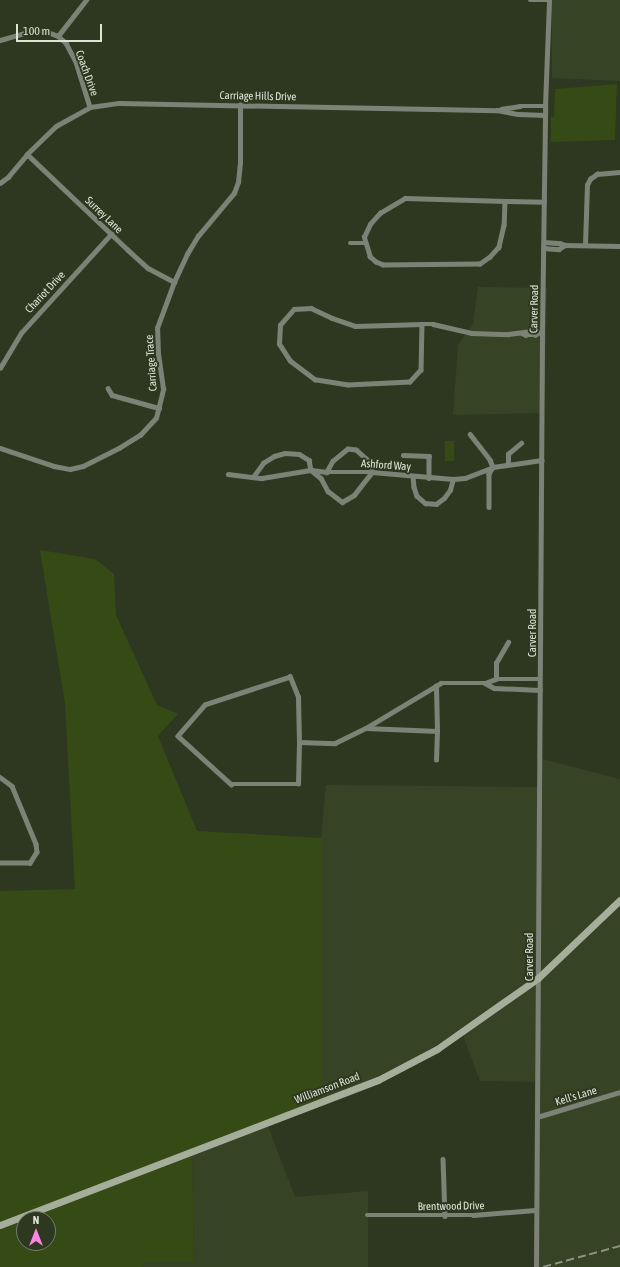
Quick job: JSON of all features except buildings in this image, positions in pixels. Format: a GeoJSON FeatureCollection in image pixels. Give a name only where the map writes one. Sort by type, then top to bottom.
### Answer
{"type":"FeatureCollection","features":[{"type":"Feature","properties":{"kind":"main road","name":"Williamson Road"},"geometry":{"type":"LineString","coordinates":[[0,1225],[378,1080],[438,1049],[538,978],[620,900]]}},
{"type":"Feature","properties":{"kind":"street"},"geometry":{"type":"LineString","coordinates":[[0,40],[31,31],[45,31],[58,36],[86,0]]}},
{"type":"Feature","properties":{"kind":"street"},"geometry":{"type":"LineString","coordinates":[[530,0],[549,0]]}},
{"type":"Feature","properties":{"kind":"street","name":"Carver Road"},"geometry":{"type":"LineString","coordinates":[[536,1267],[535,1210],[542,460],[540,333],[544,242],[545,106],[549,0]]}},
{"type":"Feature","properties":{"kind":"street","name":"Coach Drive"},"geometry":{"type":"LineString","coordinates":[[58,36],[66,43],[76,62],[90,108]]}},
{"type":"Feature","properties":{"kind":"street","name":"Carriage Hills Drive"},"geometry":{"type":"LineString","coordinates":[[0,183],[8,177],[27,154],[56,126],[90,108],[118,103],[497,110],[518,114],[545,114]]}},
{"type":"Feature","properties":{"kind":"street","name":"Carriage Trace"},"geometry":{"type":"LineString","coordinates":[[0,448],[54,466],[70,469],[83,466],[119,448],[140,435],[156,418],[163,389],[158,354],[157,328],[174,282],[187,254],[198,236],[234,193],[238,182],[240,163],[240,105]]}},
{"type":"Feature","properties":{"kind":"street"},"geometry":{"type":"LineString","coordinates":[[497,110],[520,106],[545,106]]}},
{"type":"Feature","properties":{"kind":"street","name":"Surrey Lane"},"geometry":{"type":"LineString","coordinates":[[27,154],[148,268],[174,282]]}},
{"type":"Feature","properties":{"kind":"street"},"geometry":{"type":"LineString","coordinates":[[585,246],[587,185],[590,179],[596,174],[620,172]]}},
{"type":"Feature","properties":{"kind":"street"},"geometry":{"type":"LineString","coordinates":[[505,201],[504,225],[499,247],[490,257],[480,264],[383,265],[370,257],[365,243],[364,237],[370,224],[380,213],[404,198],[544,202]]}},
{"type":"Feature","properties":{"kind":"street","name":"Chariot Drive"},"geometry":{"type":"LineString","coordinates":[[0,365],[21,333],[111,234]]}},
{"type":"Feature","properties":{"kind":"street"},"geometry":{"type":"LineString","coordinates":[[544,242],[560,243],[565,245],[620,246]]}},
{"type":"Feature","properties":{"kind":"street"},"geometry":{"type":"LineString","coordinates":[[350,243],[365,243]]}},
{"type":"Feature","properties":{"kind":"street"},"geometry":{"type":"LineString","coordinates":[[543,248],[559,249],[565,245]]}},
{"type":"Feature","properties":{"kind":"street"},"geometry":{"type":"LineString","coordinates":[[422,324],[421,370],[410,382],[348,385],[315,380],[290,361],[279,344],[280,325],[294,309],[311,308],[332,318],[355,326],[422,324],[433,324],[471,333],[522,333],[534,331],[540,333]]}},
{"type":"Feature","properties":{"kind":"street"},"geometry":{"type":"LineString","coordinates":[[108,388],[112,395],[159,408]]}},
{"type":"Feature","properties":{"kind":"street"},"geometry":{"type":"LineString","coordinates":[[470,434],[490,460],[493,467],[489,474],[489,507]]}},
{"type":"Feature","properties":{"kind":"street"},"geometry":{"type":"LineString","coordinates":[[508,464],[508,454],[521,443]]}},
{"type":"Feature","properties":{"kind":"street"},"geometry":{"type":"LineString","coordinates":[[254,476],[263,463],[274,456],[285,453],[299,454],[309,460],[311,470],[321,478],[328,491],[342,502],[354,495],[372,472],[371,464],[366,459],[356,450],[348,449],[333,461],[327,472]]}},
{"type":"Feature","properties":{"kind":"street"},"geometry":{"type":"LineString","coordinates":[[403,455],[429,456],[429,478]]}},
{"type":"Feature","properties":{"kind":"street","name":"Ashford Way"},"geometry":{"type":"LineString","coordinates":[[228,474],[262,478],[311,470],[327,472],[372,472],[454,479],[471,476],[493,467],[542,460]]}},
{"type":"Feature","properties":{"kind":"street"},"geometry":{"type":"LineString","coordinates":[[413,476],[417,496],[425,503],[436,504],[444,498],[450,490],[454,479]]}},
{"type":"Feature","properties":{"kind":"street"},"geometry":{"type":"LineString","coordinates":[[496,679],[496,663],[508,642]]}},
{"type":"Feature","properties":{"kind":"street"},"geometry":{"type":"LineString","coordinates":[[290,677],[298,698],[299,742],[298,784],[231,784],[178,736],[205,705],[290,677]]}},
{"type":"Feature","properties":{"kind":"street"},"geometry":{"type":"LineString","coordinates":[[486,684],[496,679],[540,680]]}},
{"type":"Feature","properties":{"kind":"street"},"geometry":{"type":"LineString","coordinates":[[299,742],[335,743],[366,728],[441,683],[486,684],[494,688],[540,690]]}},
{"type":"Feature","properties":{"kind":"street"},"geometry":{"type":"LineString","coordinates":[[436,686],[436,760]]}},
{"type":"Feature","properties":{"kind":"street"},"geometry":{"type":"LineString","coordinates":[[366,728],[437,731]]}},
{"type":"Feature","properties":{"kind":"street"},"geometry":{"type":"LineString","coordinates":[[0,863],[30,863],[37,852],[36,844],[12,786],[1,777]]}},
{"type":"Feature","properties":{"kind":"street","name":"Kell's Lane"},"geometry":{"type":"LineString","coordinates":[[537,1117],[620,1092]]}},
{"type":"Feature","properties":{"kind":"street"},"geometry":{"type":"LineString","coordinates":[[443,1159],[445,1216]]}},
{"type":"Feature","properties":{"kind":"street","name":"Brentwood Drive"},"geometry":{"type":"LineString","coordinates":[[367,1215],[445,1216],[535,1210]]}},
{"type":"Feature","properties":{"kind":"shaded area"},"geometry":{"type":"Polygon","coordinates":[[[552,0],[620,0],[620,81],[552,78],[552,0]]]}},
{"type":"Feature","properties":{"kind":"shaded area"},"geometry":{"type":"Polygon","coordinates":[[[617,84],[615,140],[551,142],[551,117],[554,117],[555,89],[617,84]]]}},
{"type":"Feature","properties":{"kind":"shaded area"},"geometry":{"type":"Polygon","coordinates":[[[478,287],[547,288],[544,413],[453,415],[458,345],[473,324],[478,287]]]}},
{"type":"Feature","properties":{"kind":"shaded area"},"geometry":{"type":"Polygon","coordinates":[[[445,441],[454,441],[454,461],[445,461],[445,441]]]}},
{"type":"Feature","properties":{"kind":"shaded area"},"geometry":{"type":"Polygon","coordinates":[[[40,550],[95,559],[114,574],[116,615],[157,705],[178,714],[158,736],[197,831],[321,838],[321,1102],[192,1151],[194,1262],[143,1262],[143,1267],[0,1267],[0,891],[75,889],[65,704],[40,550]]]}},
{"type":"Feature","properties":{"kind":"shaded area"},"geometry":{"type":"Polygon","coordinates":[[[539,758],[620,779],[620,1267],[538,1267],[537,1082],[480,1081],[461,1030],[378,1081],[321,1102],[321,838],[326,785],[538,787],[539,758]]]}},
{"type":"Feature","properties":{"kind":"shaded area"},"geometry":{"type":"Polygon","coordinates":[[[268,1126],[295,1197],[368,1191],[368,1267],[143,1267],[143,1262],[194,1262],[192,1151],[268,1126]]]}},
{"type":"Feature","properties":{"kind":"railway"},"geometry":{"type":"LineString","coordinates":[[543,1267],[620,1246]]}}]}
